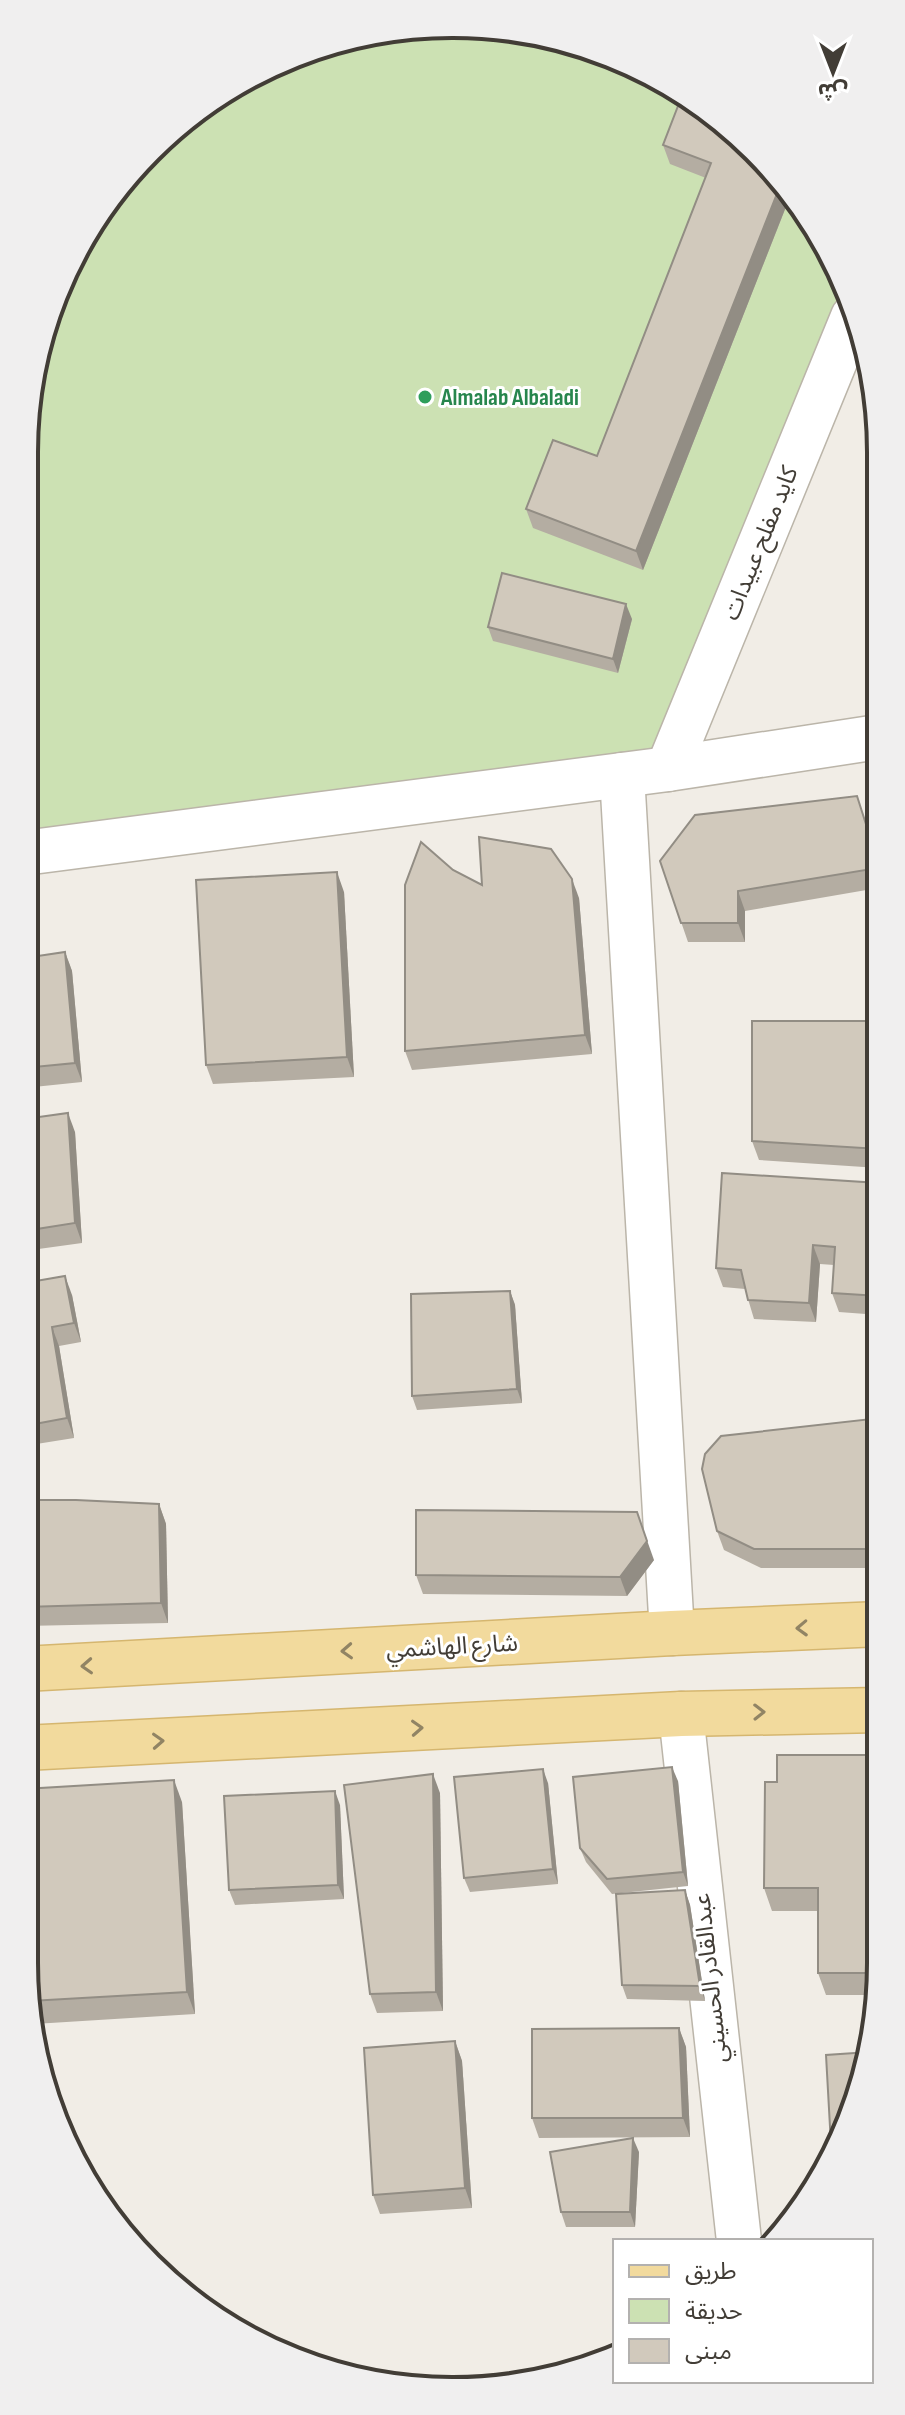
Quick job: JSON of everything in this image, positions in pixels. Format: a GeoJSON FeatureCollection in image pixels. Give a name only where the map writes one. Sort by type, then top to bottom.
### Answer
{"type":"FeatureCollection","features":[{"type":"Feature","properties":{"kind":"main road","name":"شارع الهاشمي"},"geometry":{"type":"LineString","coordinates":[[38,1668],[867,1625]]}},
{"type":"Feature","properties":{"kind":"main road"},"geometry":{"type":"LineString","coordinates":[[38,1747],[681,1714],[867,1710]]}},
{"type":"Feature","properties":{"kind":"street","name":"كايد مفلح عبيدات"},"geometry":{"type":"LineString","coordinates":[[668,769],[848,329]]}},
{"type":"Feature","properties":{"kind":"street"},"geometry":{"type":"LineString","coordinates":[[38,851],[668,769],[867,739]]}},
{"type":"Feature","properties":{"kind":"street"},"geometry":{"type":"LineString","coordinates":[[622,775],[672,1633]]}},
{"type":"Feature","properties":{"kind":"street","name":"عبدالقادر الحسيني"},"geometry":{"type":"LineString","coordinates":[[681,1714],[739,2239]]}},
{"type":"Feature","properties":{"kind":"green space","name":"Almalab Albaladi"},"geometry":{"type":"Polygon","coordinates":[[[452,38],[533,46],[611,70],[683,108],[746,159],[797,222],[824,269],[847,326],[662,781],[38,859],[38,452],[42,398],[52,345],[81,269],[108,222],[159,159],[222,108],[294,70],[372,46],[452,38]]]}},
{"type":"Feature","properties":{"kind":"building"},"geometry":{"type":"Polygon","coordinates":[[[678,105],[746,159],[777,195],[636,551],[526,509],[553,440],[597,456],[711,163],[663,145],[678,105]]]}},
{"type":"Feature","properties":{"kind":"building"},"geometry":{"type":"Polygon","coordinates":[[[502,573],[626,604],[613,659],[488,627],[502,573]]]}},
{"type":"Feature","properties":{"kind":"building"},"geometry":{"type":"Polygon","coordinates":[[[857,796],[867,827],[867,870],[738,891],[738,923],[681,923],[660,861],[695,815],[857,796]]]}},
{"type":"Feature","properties":{"kind":"building"},"geometry":{"type":"Polygon","coordinates":[[[479,837],[551,849],[572,879],[585,1035],[405,1051],[405,885],[421,842],[453,870],[482,885],[479,837]]]}},
{"type":"Feature","properties":{"kind":"building"},"geometry":{"type":"Polygon","coordinates":[[[337,872],[347,1057],[206,1065],[196,880],[337,872]]]}},
{"type":"Feature","properties":{"kind":"building"},"geometry":{"type":"Polygon","coordinates":[[[65,952],[75,1063],[38,1067],[38,956],[65,952]]]}},
{"type":"Feature","properties":{"kind":"building"},"geometry":{"type":"Polygon","coordinates":[[[752,1021],[867,1021],[867,1148],[752,1141],[752,1021]]]}},
{"type":"Feature","properties":{"kind":"building"},"geometry":{"type":"Polygon","coordinates":[[[68,1113],[75,1223],[38,1229],[38,1117],[68,1113]]]}},
{"type":"Feature","properties":{"kind":"building"},"geometry":{"type":"Polygon","coordinates":[[[722,1173],[867,1182],[867,1295],[832,1293],[835,1247],[813,1245],[809,1303],[748,1300],[741,1270],[716,1268],[722,1173]]]}},
{"type":"Feature","properties":{"kind":"building"},"geometry":{"type":"Polygon","coordinates":[[[65,1276],[74,1323],[52,1327],[67,1418],[38,1423],[38,1281],[65,1276]]]}},
{"type":"Feature","properties":{"kind":"building"},"geometry":{"type":"Polygon","coordinates":[[[510,1291],[517,1389],[412,1396],[411,1294],[510,1291]]]}},
{"type":"Feature","properties":{"kind":"building"},"geometry":{"type":"Polygon","coordinates":[[[867,1419],[867,1549],[754,1549],[717,1531],[702,1469],[705,1454],[721,1436],[867,1419]]]}},
{"type":"Feature","properties":{"kind":"building"},"geometry":{"type":"Polygon","coordinates":[[[38,1500],[159,1504],[161,1603],[38,1607],[38,1500]]]}},
{"type":"Feature","properties":{"kind":"building"},"geometry":{"type":"Polygon","coordinates":[[[416,1510],[637,1512],[647,1541],[620,1577],[416,1575],[416,1510]]]}},
{"type":"Feature","properties":{"kind":"building"},"geometry":{"type":"Polygon","coordinates":[[[777,1755],[867,1755],[867,1973],[818,1973],[818,1888],[764,1888],[765,1782],[777,1782],[777,1755]]]}},
{"type":"Feature","properties":{"kind":"building"},"geometry":{"type":"Polygon","coordinates":[[[672,1767],[683,1872],[607,1879],[580,1848],[573,1777],[672,1767]]]}},
{"type":"Feature","properties":{"kind":"building"},"geometry":{"type":"Polygon","coordinates":[[[543,1769],[553,1869],[464,1878],[454,1777],[543,1769]]]}},
{"type":"Feature","properties":{"kind":"building"},"geometry":{"type":"Polygon","coordinates":[[[433,1774],[436,1992],[370,1994],[344,1785],[433,1774]]]}},
{"type":"Feature","properties":{"kind":"building"},"geometry":{"type":"Polygon","coordinates":[[[174,1780],[187,1992],[40,2000],[38,1788],[174,1780]]]}},
{"type":"Feature","properties":{"kind":"building"},"geometry":{"type":"Polygon","coordinates":[[[335,1791],[338,1885],[229,1890],[224,1796],[335,1791]]]}},
{"type":"Feature","properties":{"kind":"building"},"geometry":{"type":"Polygon","coordinates":[[[685,1890],[700,1986],[622,1985],[616,1894],[685,1890]]]}},
{"type":"Feature","properties":{"kind":"building"},"geometry":{"type":"Polygon","coordinates":[[[679,2028],[683,2118],[532,2118],[532,2029],[679,2028]]]}},
{"type":"Feature","properties":{"kind":"building"},"geometry":{"type":"Polygon","coordinates":[[[455,2041],[465,2188],[373,2195],[364,2048],[455,2041]]]}},
{"type":"Feature","properties":{"kind":"building"},"geometry":{"type":"Polygon","coordinates":[[[857,2053],[845,2096],[830,2132],[826,2055],[857,2053]]]}},
{"type":"Feature","properties":{"kind":"building"},"geometry":{"type":"Polygon","coordinates":[[[633,2138],[630,2212],[561,2212],[550,2152],[633,2138]]]}},
{"type":"Feature","properties":{"kind":"place","name":"Almalab Albaladi"},"geometry":{"type":"Point","coordinates":[425,397]}}]}
